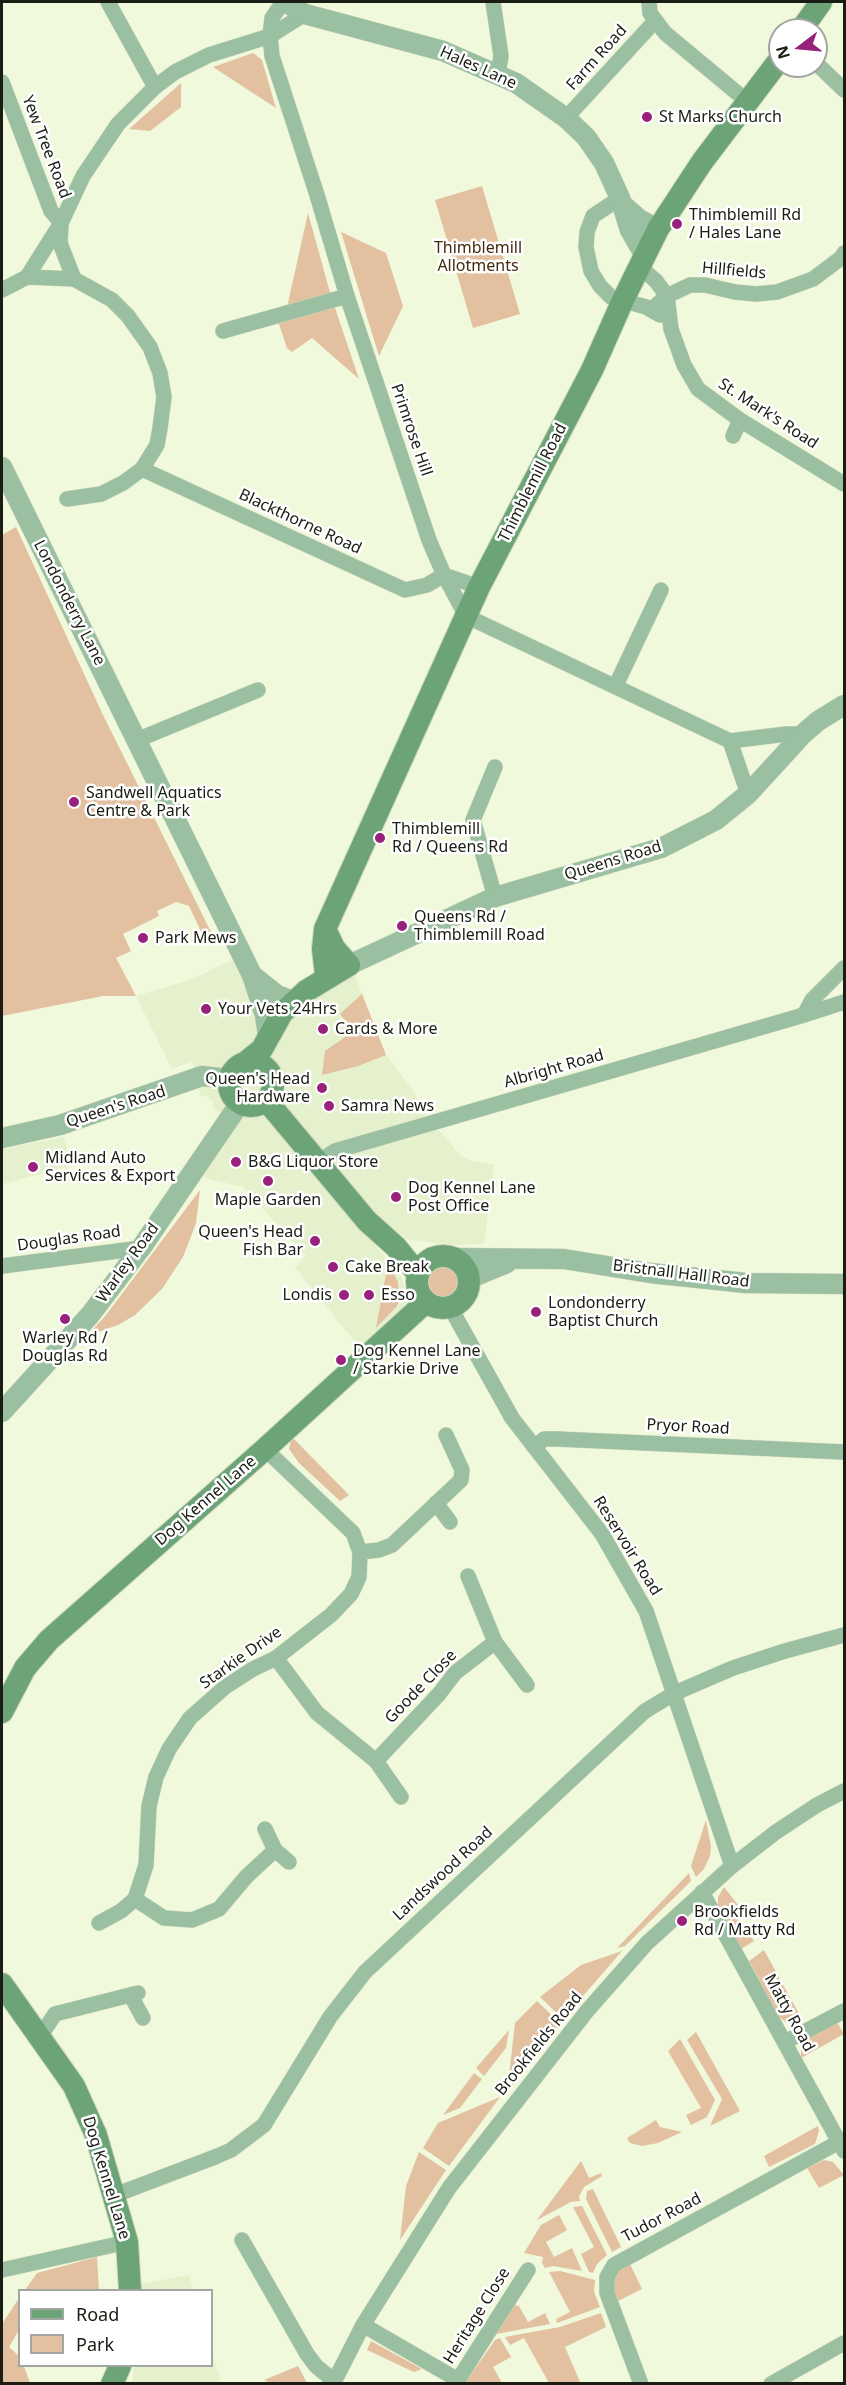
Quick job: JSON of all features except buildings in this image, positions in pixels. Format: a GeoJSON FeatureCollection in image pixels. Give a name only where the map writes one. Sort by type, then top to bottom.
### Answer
{"type":"FeatureCollection","features":[{"type":"Feature","properties":{"kind":"main road"},"geometry":{"type":"LineString","coordinates":[[810,18],[821,2]]}},
{"type":"Feature","properties":{"kind":"main road","name":"Thimblemill Road"},"geometry":{"type":"LineString","coordinates":[[326,976],[323,949],[325,929],[479,587],[592,370],[658,229],[702,162],[768,75]]}},
{"type":"Feature","properties":{"kind":"main road"},"geometry":{"type":"LineString","coordinates":[[246,1062],[262,1049],[282,1012],[326,976],[348,965],[334,948],[325,929]]}},
{"type":"Feature","properties":{"kind":"main road"},"geometry":{"type":"LineString","coordinates":[[270,1071],[281,1032],[295,1002]]}},
{"type":"Feature","properties":{"kind":"main road"},"geometry":{"type":"LineString","coordinates":[[255,1061],[263,1065],[270,1071],[274,1080],[273,1089],[266,1100],[253,1106],[240,1103],[232,1095],[229,1079],[238,1065],[246,1062],[255,1061]]}},
{"type":"Feature","properties":{"kind":"main road"},"geometry":{"type":"LineString","coordinates":[[266,1100],[316,1163],[367,1221],[396,1247],[418,1274]]}},
{"type":"Feature","properties":{"kind":"main road"},"geometry":{"type":"LineString","coordinates":[[396,1247],[450,1257],[465,1269],[468,1288],[464,1297],[450,1307],[438,1308],[426,1302],[418,1291],[418,1274],[424,1264],[435,1257],[450,1257]]}},
{"type":"Feature","properties":{"kind":"main road","name":"Dog Kennel Lane"},"geometry":{"type":"LineString","coordinates":[[2,1712],[25,1668],[49,1640],[265,1449],[426,1302]]}},
{"type":"Feature","properties":{"kind":"main road","name":"Dog Kennel Lane"},"geometry":{"type":"LineString","coordinates":[[2,1984],[74,2086],[96,2135],[127,2242],[130,2289]]}},
{"type":"Feature","properties":{"kind":"main road"},"geometry":{"type":"LineString","coordinates":[[112,2384],[120,2367]]}},
{"type":"Feature","properties":{"kind":"main road"},"geometry":{"type":"LineString","coordinates":[[126,2367],[126,2384]]}},
{"type":"Feature","properties":{"kind":"street"},"geometry":{"type":"LineString","coordinates":[[108,2],[155,87]]}},
{"type":"Feature","properties":{"kind":"street","name":"Hales Lane"},"geometry":{"type":"LineString","coordinates":[[284,2],[305,14],[443,51],[516,83],[566,118],[586,137],[604,163],[621,201],[642,261]]}},
{"type":"Feature","properties":{"kind":"street","name":"Primrose Hill"},"geometry":{"type":"LineString","coordinates":[[284,2],[272,18],[270,36],[272,56],[347,296],[429,540],[444,575]]}},
{"type":"Feature","properties":{"kind":"street"},"geometry":{"type":"LineString","coordinates":[[493,2],[501,56],[498,74]]}},
{"type":"Feature","properties":{"kind":"street"},"geometry":{"type":"LineString","coordinates":[[649,2],[650,13],[665,33],[748,102]]}},
{"type":"Feature","properties":{"kind":"street"},"geometry":{"type":"LineString","coordinates":[[27,277],[61,223],[83,176],[118,124],[155,87],[175,72],[209,55],[270,36],[305,14]]}},
{"type":"Feature","properties":{"kind":"street","name":"Farm Road"},"geometry":{"type":"LineString","coordinates":[[566,118],[655,21]]}},
{"type":"Feature","properties":{"kind":"street"},"geometry":{"type":"LineString","coordinates":[[828,75],[844,90]]}},
{"type":"Feature","properties":{"kind":"street","name":"Yew Tree Road"},"geometry":{"type":"LineString","coordinates":[[2,82],[51,211],[61,223]]}},
{"type":"Feature","properties":{"kind":"street","name":"Hales Lane"},"geometry":{"type":"LineString","coordinates":[[621,201],[639,219],[658,229]]}},
{"type":"Feature","properties":{"kind":"street","name":"St. Mark's Road"},"geometry":{"type":"LineString","coordinates":[[621,201],[593,216],[587,232],[586,247],[591,271],[600,286],[612,297],[651,310],[660,315],[671,329]]}},
{"type":"Feature","properties":{"kind":"street"},"geometry":{"type":"LineString","coordinates":[[61,223],[60,243],[74,279]]}},
{"type":"Feature","properties":{"kind":"street","name":"Hillfields"},"geometry":{"type":"LineString","coordinates":[[651,310],[667,296],[690,285],[705,285],[746,293],[777,292],[813,279],[841,258],[844,253]]}},
{"type":"Feature","properties":{"kind":"street"},"geometry":{"type":"LineString","coordinates":[[642,261],[667,296]]}},
{"type":"Feature","properties":{"kind":"street"},"geometry":{"type":"LineString","coordinates":[[2,290],[27,277],[74,279],[112,300],[142,333],[154,353],[164,397],[157,446],[142,469],[123,483],[101,494],[67,499]]}},
{"type":"Feature","properties":{"kind":"street"},"geometry":{"type":"LineString","coordinates":[[223,331],[347,296]]}},
{"type":"Feature","properties":{"kind":"street","name":"St. Mark's Road"},"geometry":{"type":"LineString","coordinates":[[667,296],[671,329],[684,364],[698,389],[740,420],[844,484]]}},
{"type":"Feature","properties":{"kind":"street"},"geometry":{"type":"LineString","coordinates":[[732,436],[740,420]]}},
{"type":"Feature","properties":{"kind":"street","name":"Londonderry Lane"},"geometry":{"type":"LineString","coordinates":[[2,467],[252,975],[265,1015],[268,1036]]}},
{"type":"Feature","properties":{"kind":"street","name":"Blackthorne Road"},"geometry":{"type":"LineString","coordinates":[[142,469],[405,590],[426,585],[444,575]]}},
{"type":"Feature","properties":{"kind":"street"},"geometry":{"type":"LineString","coordinates":[[444,575],[479,587]]}},
{"type":"Feature","properties":{"kind":"street"},"geometry":{"type":"LineString","coordinates":[[444,575],[466,616],[730,741],[803,734]]}},
{"type":"Feature","properties":{"kind":"street"},"geometry":{"type":"LineString","coordinates":[[615,685],[661,590]]}},
{"type":"Feature","properties":{"kind":"street"},"geometry":{"type":"LineString","coordinates":[[137,740],[258,690]]}},
{"type":"Feature","properties":{"kind":"street","name":"Queens Road"},"geometry":{"type":"LineString","coordinates":[[348,965],[495,897],[661,848],[716,820],[748,794],[803,734],[818,721],[844,705]]}},
{"type":"Feature","properties":{"kind":"street"},"geometry":{"type":"LineString","coordinates":[[730,741],[748,794]]}},
{"type":"Feature","properties":{"kind":"street"},"geometry":{"type":"LineString","coordinates":[[495,767],[473,820],[495,897]]}},
{"type":"Feature","properties":{"kind":"street"},"geometry":{"type":"LineString","coordinates":[[804,1015],[812,1000],[844,968]]}},
{"type":"Feature","properties":{"kind":"street","name":"Londonderry Lane"},"geometry":{"type":"LineString","coordinates":[[252,975],[277,995],[295,1002]]}},
{"type":"Feature","properties":{"kind":"street","name":"Albright Road"},"geometry":{"type":"LineString","coordinates":[[316,1163],[335,1151],[844,1002]]}},
{"type":"Feature","properties":{"kind":"street","name":"Queen's Road"},"geometry":{"type":"LineString","coordinates":[[2,1138],[60,1125],[202,1076],[229,1079]]}},
{"type":"Feature","properties":{"kind":"street","name":"Warley Road"},"geometry":{"type":"LineString","coordinates":[[2,1412],[90,1315],[141,1248],[240,1103]]}},
{"type":"Feature","properties":{"kind":"street","name":"Douglas Road"},"geometry":{"type":"LineString","coordinates":[[2,1266],[141,1248]]}},
{"type":"Feature","properties":{"kind":"street","name":"Bristnall Hall Road"},"geometry":{"type":"LineString","coordinates":[[450,1257],[564,1259],[650,1273],[746,1283],[844,1284]]}},
{"type":"Feature","properties":{"kind":"street","name":"Bristnall Hall Road"},"geometry":{"type":"LineString","coordinates":[[468,1279],[518,1258]]}},
{"type":"Feature","properties":{"kind":"street","name":"Reservoir Road"},"geometry":{"type":"LineString","coordinates":[[450,1307],[512,1418],[583,1508],[624,1569],[646,1611],[732,1866]]}},
{"type":"Feature","properties":{"kind":"street"},"geometry":{"type":"LineString","coordinates":[[265,1449],[353,1533],[360,1552],[379,1550],[392,1545],[461,1480],[462,1470],[446,1435]]}},
{"type":"Feature","properties":{"kind":"street","name":"Pryor Road"},"geometry":{"type":"LineString","coordinates":[[534,1447],[544,1439],[556,1439],[844,1452]]}},
{"type":"Feature","properties":{"kind":"street"},"geometry":{"type":"LineString","coordinates":[[436,1503],[450,1522]]}},
{"type":"Feature","properties":{"kind":"street","name":"Starkie Drive"},"geometry":{"type":"LineString","coordinates":[[135,1899],[146,1865],[149,1806],[156,1777],[169,1749],[190,1718],[225,1687],[253,1669],[276,1658],[331,1615],[351,1594],[358,1577],[360,1552]]}},
{"type":"Feature","properties":{"kind":"street"},"geometry":{"type":"LineString","coordinates":[[468,1576],[495,1642],[527,1685]]}},
{"type":"Feature","properties":{"kind":"street","name":"Landswood Road"},"geometry":{"type":"LineString","coordinates":[[115,2195],[231,2150],[264,2125],[324,2026],[365,1972],[645,1711],[675,1693],[752,1661],[844,1635]]}},
{"type":"Feature","properties":{"kind":"street","name":"Goode Close"},"geometry":{"type":"LineString","coordinates":[[376,1761],[439,1694],[455,1673],[495,1642]]}},
{"type":"Feature","properties":{"kind":"street"},"geometry":{"type":"LineString","coordinates":[[276,1658],[317,1713],[376,1761],[401,1797]]}},
{"type":"Feature","properties":{"kind":"street","name":"Brookfields Road"},"geometry":{"type":"LineString","coordinates":[[333,2382],[363,2325],[449,2188],[516,2099],[587,2011],[647,1943],[732,1866],[776,1832],[817,1805],[844,1791]]}},
{"type":"Feature","properties":{"kind":"street"},"geometry":{"type":"LineString","coordinates":[[265,1829],[275,1850],[289,1862]]}},
{"type":"Feature","properties":{"kind":"street"},"geometry":{"type":"LineString","coordinates":[[99,1923],[121,1911],[135,1899],[164,1917],[192,1920],[219,1909],[246,1877],[275,1850]]}},
{"type":"Feature","properties":{"kind":"street","name":"Matty Road"},"geometry":{"type":"LineString","coordinates":[[702,1892],[842,2147]]}},
{"type":"Feature","properties":{"kind":"street"},"geometry":{"type":"LineString","coordinates":[[39,2038],[55,2014],[68,2009],[134,1995],[143,2018]]}},
{"type":"Feature","properties":{"kind":"street"},"geometry":{"type":"LineString","coordinates":[[785,2042],[844,2011]]}},
{"type":"Feature","properties":{"kind":"street","name":"Tudor Road"},"geometry":{"type":"LineString","coordinates":[[641,2384],[607,2293],[607,2277],[614,2265],[842,2147]]}},
{"type":"Feature","properties":{"kind":"street"},"geometry":{"type":"LineString","coordinates":[[242,2240],[258,2284],[316,2366],[333,2382]]}},
{"type":"Feature","properties":{"kind":"street"},"geometry":{"type":"LineString","coordinates":[[2,2270],[127,2242]]}},
{"type":"Feature","properties":{"kind":"street","name":"Heritage Close"},"geometry":{"type":"LineString","coordinates":[[363,2325],[458,2380],[528,2270]]}},
{"type":"Feature","properties":{"kind":"street"},"geometry":{"type":"LineString","coordinates":[[771,2384],[844,2343]]}},
{"type":"Feature","properties":{"kind":"shaded area"},"geometry":{"type":"Polygon","coordinates":[[[243,957],[271,1004],[291,1010],[349,965],[386,1055],[413,1090],[424,1113],[461,1156],[494,1165],[484,1244],[453,1245],[409,1240],[392,1228],[375,1245],[401,1276],[405,1303],[400,1313],[360,1348],[295,1267],[306,1256],[243,1187],[209,1179],[193,1172],[229,1120],[213,1108],[213,1102],[207,1096],[201,1096],[192,1061],[172,1069],[136,996],[193,979],[224,963],[243,957]]]}},
{"type":"Feature","properties":{"kind":"shaded area"},"geometry":{"type":"Polygon","coordinates":[[[64,1137],[71,1166],[2,1184],[2,1149],[64,1137]]]}},
{"type":"Feature","properties":{"kind":"shaded area"},"geometry":{"type":"Polygon","coordinates":[[[189,2275],[193,2289],[136,2289],[135,2285],[189,2275]]]}},
{"type":"Feature","properties":{"kind":"shaded area"},"geometry":{"type":"Polygon","coordinates":[[[213,2356],[221,2383],[132,2383],[134,2367],[213,2367],[213,2356]]]}},
{"type":"Feature","properties":{"kind":"green space"},"geometry":{"type":"Polygon","coordinates":[[[253,53],[262,60],[276,108],[213,67],[253,53]]]}},
{"type":"Feature","properties":{"kind":"green space"},"geometry":{"type":"Polygon","coordinates":[[[181,83],[181,107],[150,131],[129,129],[181,83]]]}},
{"type":"Feature","properties":{"kind":"green space","name":"Thimblemill Allotments"},"geometry":{"type":"Polygon","coordinates":[[[482,186],[520,314],[473,328],[435,200],[482,186]]]}},
{"type":"Feature","properties":{"kind":"green space"},"geometry":{"type":"Polygon","coordinates":[[[308,213],[331,296],[359,379],[312,338],[292,352],[287,348],[278,321],[292,317],[288,303],[308,213]]]}},
{"type":"Feature","properties":{"kind":"green space"},"geometry":{"type":"Polygon","coordinates":[[[341,232],[386,253],[403,306],[379,356],[341,232]]]}},
{"type":"Feature","properties":{"kind":"green space","name":"Sandwell Aquatics Centre & Park"},"geometry":{"type":"Polygon","coordinates":[[[16,527],[103,715],[211,932],[206,942],[189,906],[176,902],[157,911],[159,916],[123,934],[131,951],[116,958],[136,996],[103,996],[2,1016],[2,535],[16,527]]]}},
{"type":"Feature","properties":{"kind":"green space"},"geometry":{"type":"Polygon","coordinates":[[[362,994],[386,1055],[358,1066],[322,1075],[325,1051],[354,1031],[340,1014],[362,994]]]}},
{"type":"Feature","properties":{"kind":"green space"},"geometry":{"type":"Polygon","coordinates":[[[200,1190],[196,1223],[190,1239],[183,1257],[162,1289],[135,1315],[118,1325],[87,1336],[106,1315],[200,1190]]]}},
{"type":"Feature","properties":{"kind":"green space"},"geometry":{"type":"Polygon","coordinates":[[[388,1263],[398,1282],[399,1300],[397,1306],[376,1328],[388,1263]]]}},
{"type":"Feature","properties":{"kind":"green space"},"geometry":{"type":"Polygon","coordinates":[[[442,1266],[454,1271],[459,1283],[454,1295],[442,1300],[430,1295],[425,1283],[430,1271],[442,1266]]]}},
{"type":"Feature","properties":{"kind":"green space"},"geometry":{"type":"Polygon","coordinates":[[[292,1437],[349,1495],[340,1501],[299,1463],[289,1449],[292,1437]]]}},
{"type":"Feature","properties":{"kind":"green space"},"geometry":{"type":"Polygon","coordinates":[[[706,1820],[711,1846],[710,1856],[704,1869],[696,1877],[691,1866],[706,1820]]]}},
{"type":"Feature","properties":{"kind":"green space"},"geometry":{"type":"Polygon","coordinates":[[[689,1873],[691,1881],[625,1946],[617,1948],[689,1873]]]}},
{"type":"Feature","properties":{"kind":"green space"},"geometry":{"type":"Polygon","coordinates":[[[724,1887],[738,1905],[732,1911],[754,1941],[741,1949],[718,1908],[718,1897],[724,1887]]]}},
{"type":"Feature","properties":{"kind":"green space"},"geometry":{"type":"Polygon","coordinates":[[[764,1950],[803,2021],[798,2024],[787,2023],[779,2017],[749,1961],[764,1950]]]}},
{"type":"Feature","properties":{"kind":"green space"},"geometry":{"type":"Polygon","coordinates":[[[622,1951],[563,2019],[540,1997],[581,1965],[622,1951]]]}},
{"type":"Feature","properties":{"kind":"green space"},"geometry":{"type":"Polygon","coordinates":[[[537,2001],[560,2023],[507,2093],[515,2023],[537,2001]]]}},
{"type":"Feature","properties":{"kind":"green space"},"geometry":{"type":"Polygon","coordinates":[[[837,2022],[844,2034],[801,2058],[801,2041],[837,2022]]]}},
{"type":"Feature","properties":{"kind":"green space"},"geometry":{"type":"Polygon","coordinates":[[[509,2030],[506,2048],[484,2076],[476,2068],[509,2030]]]}},
{"type":"Feature","properties":{"kind":"green space"},"geometry":{"type":"Polygon","coordinates":[[[696,2032],[740,2111],[710,2126],[722,2099],[687,2040],[696,2032]]]}},
{"type":"Feature","properties":{"kind":"green space"},"geometry":{"type":"Polygon","coordinates":[[[680,2039],[715,2100],[707,2117],[691,2125],[686,2115],[701,2108],[668,2051],[680,2039]]]}},
{"type":"Feature","properties":{"kind":"green space"},"geometry":{"type":"Polygon","coordinates":[[[474,2073],[482,2079],[460,2108],[443,2115],[474,2073]]]}},
{"type":"Feature","properties":{"kind":"green space"},"geometry":{"type":"Polygon","coordinates":[[[500,2097],[449,2166],[423,2148],[438,2123],[500,2097]]]}},
{"type":"Feature","properties":{"kind":"green space"},"geometry":{"type":"Polygon","coordinates":[[[656,2120],[660,2127],[682,2132],[658,2143],[642,2146],[630,2143],[627,2138],[656,2120]]]}},
{"type":"Feature","properties":{"kind":"green space"},"geometry":{"type":"Polygon","coordinates":[[[818,2126],[819,2131],[815,2144],[769,2167],[764,2156],[818,2126]]]}},
{"type":"Feature","properties":{"kind":"green space"},"geometry":{"type":"Polygon","coordinates":[[[419,2152],[446,2170],[400,2240],[406,2186],[419,2152]]]}},
{"type":"Feature","properties":{"kind":"green space"},"geometry":{"type":"Polygon","coordinates":[[[824,2160],[833,2162],[844,2175],[819,2188],[807,2168],[824,2160]]]}},
{"type":"Feature","properties":{"kind":"green space"},"geometry":{"type":"Polygon","coordinates":[[[581,2161],[589,2178],[601,2173],[602,2176],[584,2187],[579,2196],[580,2201],[571,2202],[537,2220],[581,2161]]]}},
{"type":"Feature","properties":{"kind":"green space"},"geometry":{"type":"Polygon","coordinates":[[[593,2189],[621,2247],[612,2252],[586,2199],[587,2191],[593,2189]]]}},
{"type":"Feature","properties":{"kind":"green space"},"geometry":{"type":"Polygon","coordinates":[[[582,2206],[607,2255],[597,2264],[593,2273],[589,2272],[581,2254],[594,2247],[573,2207],[582,2206]]]}},
{"type":"Feature","properties":{"kind":"green space"},"geometry":{"type":"Polygon","coordinates":[[[559,2215],[567,2230],[546,2242],[554,2257],[572,2248],[582,2271],[553,2266],[545,2268],[542,2263],[543,2257],[524,2253],[541,2225],[559,2215]]]}},
{"type":"Feature","properties":{"kind":"green space"},"geometry":{"type":"Polygon","coordinates":[[[97,2257],[99,2289],[26,2289],[37,2273],[97,2257]]]}},
{"type":"Feature","properties":{"kind":"green space"},"geometry":{"type":"Polygon","coordinates":[[[630,2264],[642,2289],[616,2302],[613,2292],[614,2276],[616,2271],[630,2264]]]}},
{"type":"Feature","properties":{"kind":"green space"},"geometry":{"type":"Polygon","coordinates":[[[560,2271],[595,2280],[594,2292],[600,2307],[557,2323],[556,2319],[570,2312],[549,2272],[560,2271]]]}},
{"type":"Feature","properties":{"kind":"green space"},"geometry":{"type":"Polygon","coordinates":[[[18,2300],[18,2332],[9,2347],[18,2355],[18,2367],[24,2367],[30,2383],[2,2383],[2,2324],[18,2300]]]}},
{"type":"Feature","properties":{"kind":"green space"},"geometry":{"type":"Polygon","coordinates":[[[513,2305],[519,2306],[528,2322],[545,2313],[550,2324],[496,2334],[513,2305]]]}},
{"type":"Feature","properties":{"kind":"green space"},"geometry":{"type":"Polygon","coordinates":[[[601,2313],[606,2327],[565,2347],[580,2382],[578,2383],[549,2383],[524,2338],[510,2345],[505,2337],[560,2327],[601,2313]]]}},
{"type":"Feature","properties":{"kind":"green space"},"geometry":{"type":"Polygon","coordinates":[[[500,2338],[511,2357],[493,2367],[502,2383],[465,2383],[495,2340],[500,2338]]]}},
{"type":"Feature","properties":{"kind":"green space"},"geometry":{"type":"Polygon","coordinates":[[[371,2341],[422,2369],[414,2372],[367,2350],[371,2341]]]}},
{"type":"Feature","properties":{"kind":"green space"},"geometry":{"type":"Polygon","coordinates":[[[298,2366],[307,2383],[270,2383],[264,2380],[298,2366]]]}},
{"type":"Feature","properties":{"kind":"place","name":"St Marks Church"},"geometry":{"type":"Point","coordinates":[647,117]}},
{"type":"Feature","properties":{"kind":"place","name":"Thimblemill Rd / Hales Lane"},"geometry":{"type":"Point","coordinates":[677,224]}},
{"type":"Feature","properties":{"kind":"place","name":"Sandwell Aquatics Centre & Park"},"geometry":{"type":"Point","coordinates":[74,802]}},
{"type":"Feature","properties":{"kind":"place","name":"Thimblemill Rd / Queens Rd"},"geometry":{"type":"Point","coordinates":[380,838]}},
{"type":"Feature","properties":{"kind":"place","name":"Queens Rd / Thimblemill Road"},"geometry":{"type":"Point","coordinates":[402,926]}},
{"type":"Feature","properties":{"kind":"place","name":"Park Mews"},"geometry":{"type":"Point","coordinates":[143,938]}},
{"type":"Feature","properties":{"kind":"place","name":"Your Vets 24Hrs"},"geometry":{"type":"Point","coordinates":[206,1009]}},
{"type":"Feature","properties":{"kind":"place","name":"Cards & More"},"geometry":{"type":"Point","coordinates":[323,1029]}},
{"type":"Feature","properties":{"kind":"place","name":"Queen's Head Hardware"},"geometry":{"type":"Point","coordinates":[322,1088]}},
{"type":"Feature","properties":{"kind":"place","name":"Samra News"},"geometry":{"type":"Point","coordinates":[329,1106]}},
{"type":"Feature","properties":{"kind":"place","name":"B&G Liquor Store"},"geometry":{"type":"Point","coordinates":[236,1162]}},
{"type":"Feature","properties":{"kind":"place","name":"Midland Auto Services & Export"},"geometry":{"type":"Point","coordinates":[33,1167]}},
{"type":"Feature","properties":{"kind":"place","name":"Maple Garden"},"geometry":{"type":"Point","coordinates":[268,1181]}},
{"type":"Feature","properties":{"kind":"place","name":"Dog Kennel Lane Post Office"},"geometry":{"type":"Point","coordinates":[396,1197]}},
{"type":"Feature","properties":{"kind":"place","name":"Queen's Head Fish Bar"},"geometry":{"type":"Point","coordinates":[315,1241]}},
{"type":"Feature","properties":{"kind":"place","name":"Cake Break"},"geometry":{"type":"Point","coordinates":[333,1267]}},
{"type":"Feature","properties":{"kind":"place","name":"Londis"},"geometry":{"type":"Point","coordinates":[344,1295]}},
{"type":"Feature","properties":{"kind":"place","name":"Esso"},"geometry":{"type":"Point","coordinates":[369,1295]}},
{"type":"Feature","properties":{"kind":"place","name":"Londonderry Baptist Church"},"geometry":{"type":"Point","coordinates":[536,1312]}},
{"type":"Feature","properties":{"kind":"place","name":"Warley Rd / Douglas Rd"},"geometry":{"type":"Point","coordinates":[65,1319]}},
{"type":"Feature","properties":{"kind":"place","name":"Dog Kennel Lane / Starkie Drive"},"geometry":{"type":"Point","coordinates":[341,1360]}},
{"type":"Feature","properties":{"kind":"place","name":"Brookfields Rd / Matty Rd"},"geometry":{"type":"Point","coordinates":[682,1921]}}]}
